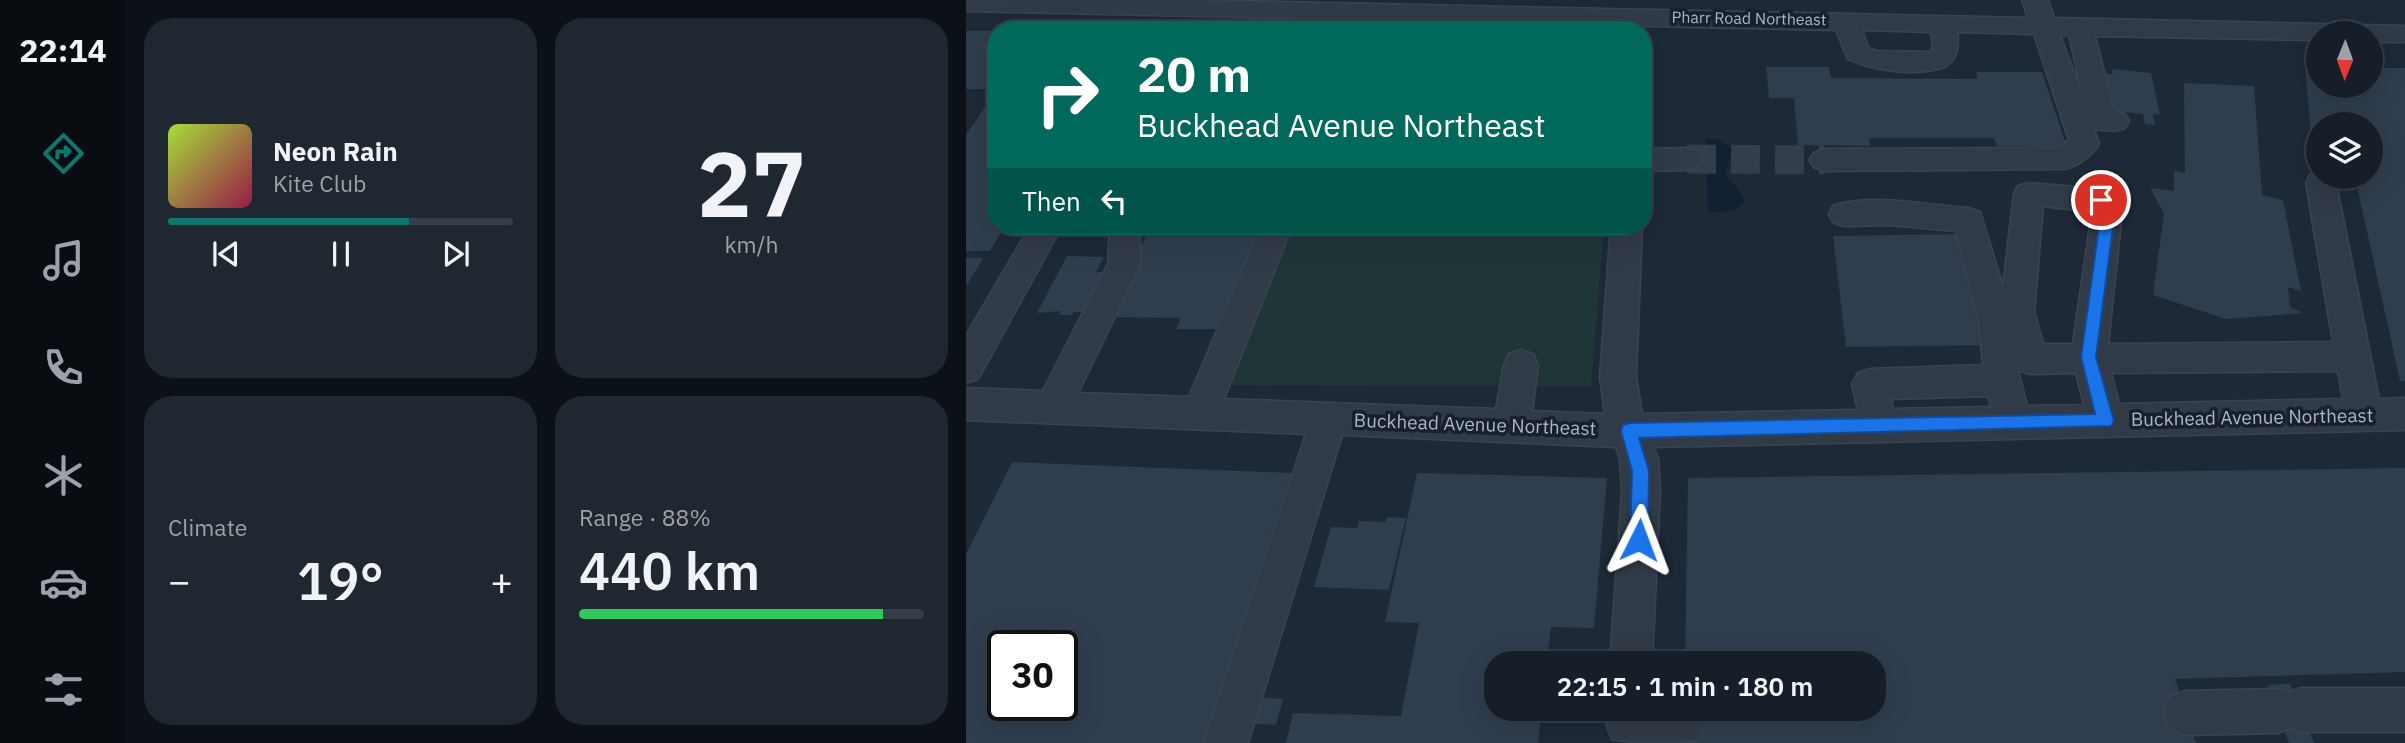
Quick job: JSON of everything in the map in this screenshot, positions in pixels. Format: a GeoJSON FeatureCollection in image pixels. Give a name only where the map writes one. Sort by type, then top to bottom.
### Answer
{"type":"FeatureCollection","features":[{"type":"Feature","properties":{"kind":"street","name":"Pharr Road Northeast"},"geometry":{"type":"LineString","coordinates":[[966,3],[1170,3],[1244,11],[1300,13],[1347,20],[1435,6],[1640,15],[1860,14],[1943,23],[2038,13],[2405,34]]}},
{"type":"Feature","properties":{"kind":"street"},"geometry":{"type":"LineString","coordinates":[[1161,21],[1170,3]]}},
{"type":"Feature","properties":{"kind":"street"},"geometry":{"type":"LineString","coordinates":[[1824,160],[2065,158],[2085,144],[2038,13]]}},
{"type":"Feature","properties":{"kind":"street"},"geometry":{"type":"LineString","coordinates":[[1860,14],[1857,53],[1868,59],[1883,61],[1936,61],[1942,57],[1946,47],[1943,23]]}},
{"type":"Feature","properties":{"kind":"street"},"geometry":{"type":"LineString","coordinates":[[2083,17],[2102,121],[2115,121]]}},
{"type":"Feature","properties":{"kind":"street"},"geometry":{"type":"LineString","coordinates":[[1652,160],[1687,159]]}},
{"type":"Feature","properties":{"kind":"street"},"geometry":{"type":"LineString","coordinates":[[2322,189],[2364,415]]}},
{"type":"Feature","properties":{"kind":"street"},"geometry":{"type":"LineString","coordinates":[[2106,421],[2089,357],[2108,212],[2101,200],[2029,194],[2017,311],[2030,359],[2089,357],[2353,356]]}},
{"type":"Feature","properties":{"kind":"street"},"geometry":{"type":"LineString","coordinates":[[1844,214],[1890,212],[1969,220],[1996,322],[2002,380],[2013,422]]}},
{"type":"Feature","properties":{"kind":"street"},"geometry":{"type":"LineString","coordinates":[[966,368],[1041,235]]}},
{"type":"Feature","properties":{"kind":"street"},"geometry":{"type":"LineString","coordinates":[[1053,408],[1124,264],[1125,235]]}},
{"type":"Feature","properties":{"kind":"street"},"geometry":{"type":"LineString","coordinates":[[1200,414],[1272,235]]}},
{"type":"Feature","properties":{"kind":"street"},"geometry":{"type":"LineString","coordinates":[[1626,235],[1618,377],[1620,404],[1639,459],[1642,491],[1632,651]]}},
{"type":"Feature","properties":{"kind":"street"},"geometry":{"type":"LineString","coordinates":[[1512,426],[1521,365]]}},
{"type":"Feature","properties":{"kind":"street"},"geometry":{"type":"LineString","coordinates":[[1879,425],[1870,384],[2002,380]]}},
{"type":"Feature","properties":{"kind":"street","name":"Buckhead Avenue Northeast"},"geometry":{"type":"LineString","coordinates":[[966,404],[1629,431],[2405,414]]}},
{"type":"Feature","properties":{"kind":"street"},"geometry":{"type":"LineString","coordinates":[[1226,743],[1329,419]]}},
{"type":"Feature","properties":{"kind":"street"},"geometry":{"type":"LineString","coordinates":[[2186,713],[2405,710]]}},
{"type":"Feature","properties":{"kind":"street"},"geometry":{"type":"LineString","coordinates":[[1628,725],[1683,723]]}},
{"type":"Feature","properties":{"kind":"green space"},"geometry":{"type":"Polygon","coordinates":[[[1286,235],[1603,235],[1591,386],[1226,385],[1286,235]]]}},
{"type":"Feature","properties":{"kind":"water"},"geometry":{"type":"Polygon","coordinates":[[[1706,139],[1718,139],[1732,149],[1732,156],[1725,170],[1744,201],[1736,210],[1708,213],[1706,139]]]}},
{"type":"Feature","properties":{"kind":"building"},"geometry":{"type":"Polygon","coordinates":[[[966,31],[987,31],[987,86],[985,89],[966,89],[966,31]]]}},
{"type":"Feature","properties":{"kind":"building"},"geometry":{"type":"Polygon","coordinates":[[[1766,67],[1829,67],[1831,78],[1978,79],[1976,72],[2042,72],[2067,147],[1997,146],[1994,138],[1869,138],[1870,146],[1798,145],[1794,98],[1769,98],[1766,67]]]}},
{"type":"Feature","properties":{"kind":"building"},"geometry":{"type":"Polygon","coordinates":[[[2384,68],[2405,68],[2405,381],[2400,381],[2358,189],[2383,189],[2383,112],[2309,112],[2308,98],[2384,98],[2384,68]]]}},
{"type":"Feature","properties":{"kind":"building"},"geometry":{"type":"Polygon","coordinates":[[[2112,69],[2151,73],[2160,115],[2153,114],[2155,125],[2145,124],[2143,114],[2105,110],[2092,72],[2113,74],[2112,69]]]}},
{"type":"Feature","properties":{"kind":"building"},"geometry":{"type":"Polygon","coordinates":[[[2184,83],[2254,86],[2262,195],[2283,200],[2301,291],[2288,287],[2290,307],[2303,313],[2226,319],[2153,295],[2164,213],[2150,188],[2174,191],[2174,171],[2185,173],[2184,83]]]}},
{"type":"Feature","properties":{"kind":"building"},"geometry":{"type":"Polygon","coordinates":[[[987,104],[987,235],[1000,235],[990,251],[966,251],[966,135],[987,104]]]}},
{"type":"Feature","properties":{"kind":"building"},"geometry":{"type":"Polygon","coordinates":[[[1965,234],[1990,345],[1846,347],[1833,236],[1965,234]]]}},
{"type":"Feature","properties":{"kind":"building"},"geometry":{"type":"Polygon","coordinates":[[[1147,235],[1257,235],[1220,329],[1176,329],[1181,318],[1107,317],[1147,235]]]}},
{"type":"Feature","properties":{"kind":"building"},"geometry":{"type":"Polygon","coordinates":[[[1067,256],[1104,257],[1096,272],[1107,272],[1095,312],[1073,312],[1072,315],[1059,315],[1061,311],[1037,313],[1067,256]]]}},
{"type":"Feature","properties":{"kind":"building"},"geometry":{"type":"Polygon","coordinates":[[[966,258],[983,258],[966,287],[966,258]]]}},
{"type":"Feature","properties":{"kind":"building"},"geometry":{"type":"Polygon","coordinates":[[[1012,462],[1293,473],[1205,743],[966,743],[966,554],[1012,462]]]}},
{"type":"Feature","properties":{"kind":"building"},"geometry":{"type":"Polygon","coordinates":[[[2405,468],[2405,672],[2175,679],[2196,743],[1683,743],[1684,721],[1886,721],[1886,651],[1685,651],[1688,478],[2405,468]]]}},
{"type":"Feature","properties":{"kind":"building"},"geometry":{"type":"Polygon","coordinates":[[[1417,473],[1607,478],[1594,628],[1551,627],[1548,651],[1484,651],[1484,721],[1541,721],[1538,743],[1286,743],[1293,713],[1401,716],[1419,623],[1385,622],[1417,473]]]}},
{"type":"Feature","properties":{"kind":"building"},"geometry":{"type":"Polygon","coordinates":[[[1387,517],[1406,518],[1389,590],[1314,587],[1331,527],[1357,528],[1359,521],[1385,522],[1387,517]]]}},
{"type":"Feature","properties":{"kind":"building"},"geometry":{"type":"Polygon","coordinates":[[[2290,684],[2314,743],[2289,743],[2267,685],[2290,684]]]}},
{"type":"Feature","properties":{"kind":"building"},"geometry":{"type":"Polygon","coordinates":[[[1253,697],[1283,699],[1276,725],[1245,723],[1253,697]]]}},
{"type":"Feature","properties":{"kind":"tunnel"},"geometry":{"type":"LineString","coordinates":[[1687,159],[1824,160]]}},
{"type":"Feature","properties":{"kind":"route"},"geometry":{"type":"LineString","coordinates":[[1639,540],[1642,491],[1639,459],[1629,431],[2106,421],[2089,357],[2108,212],[2101,200]]}}]}
